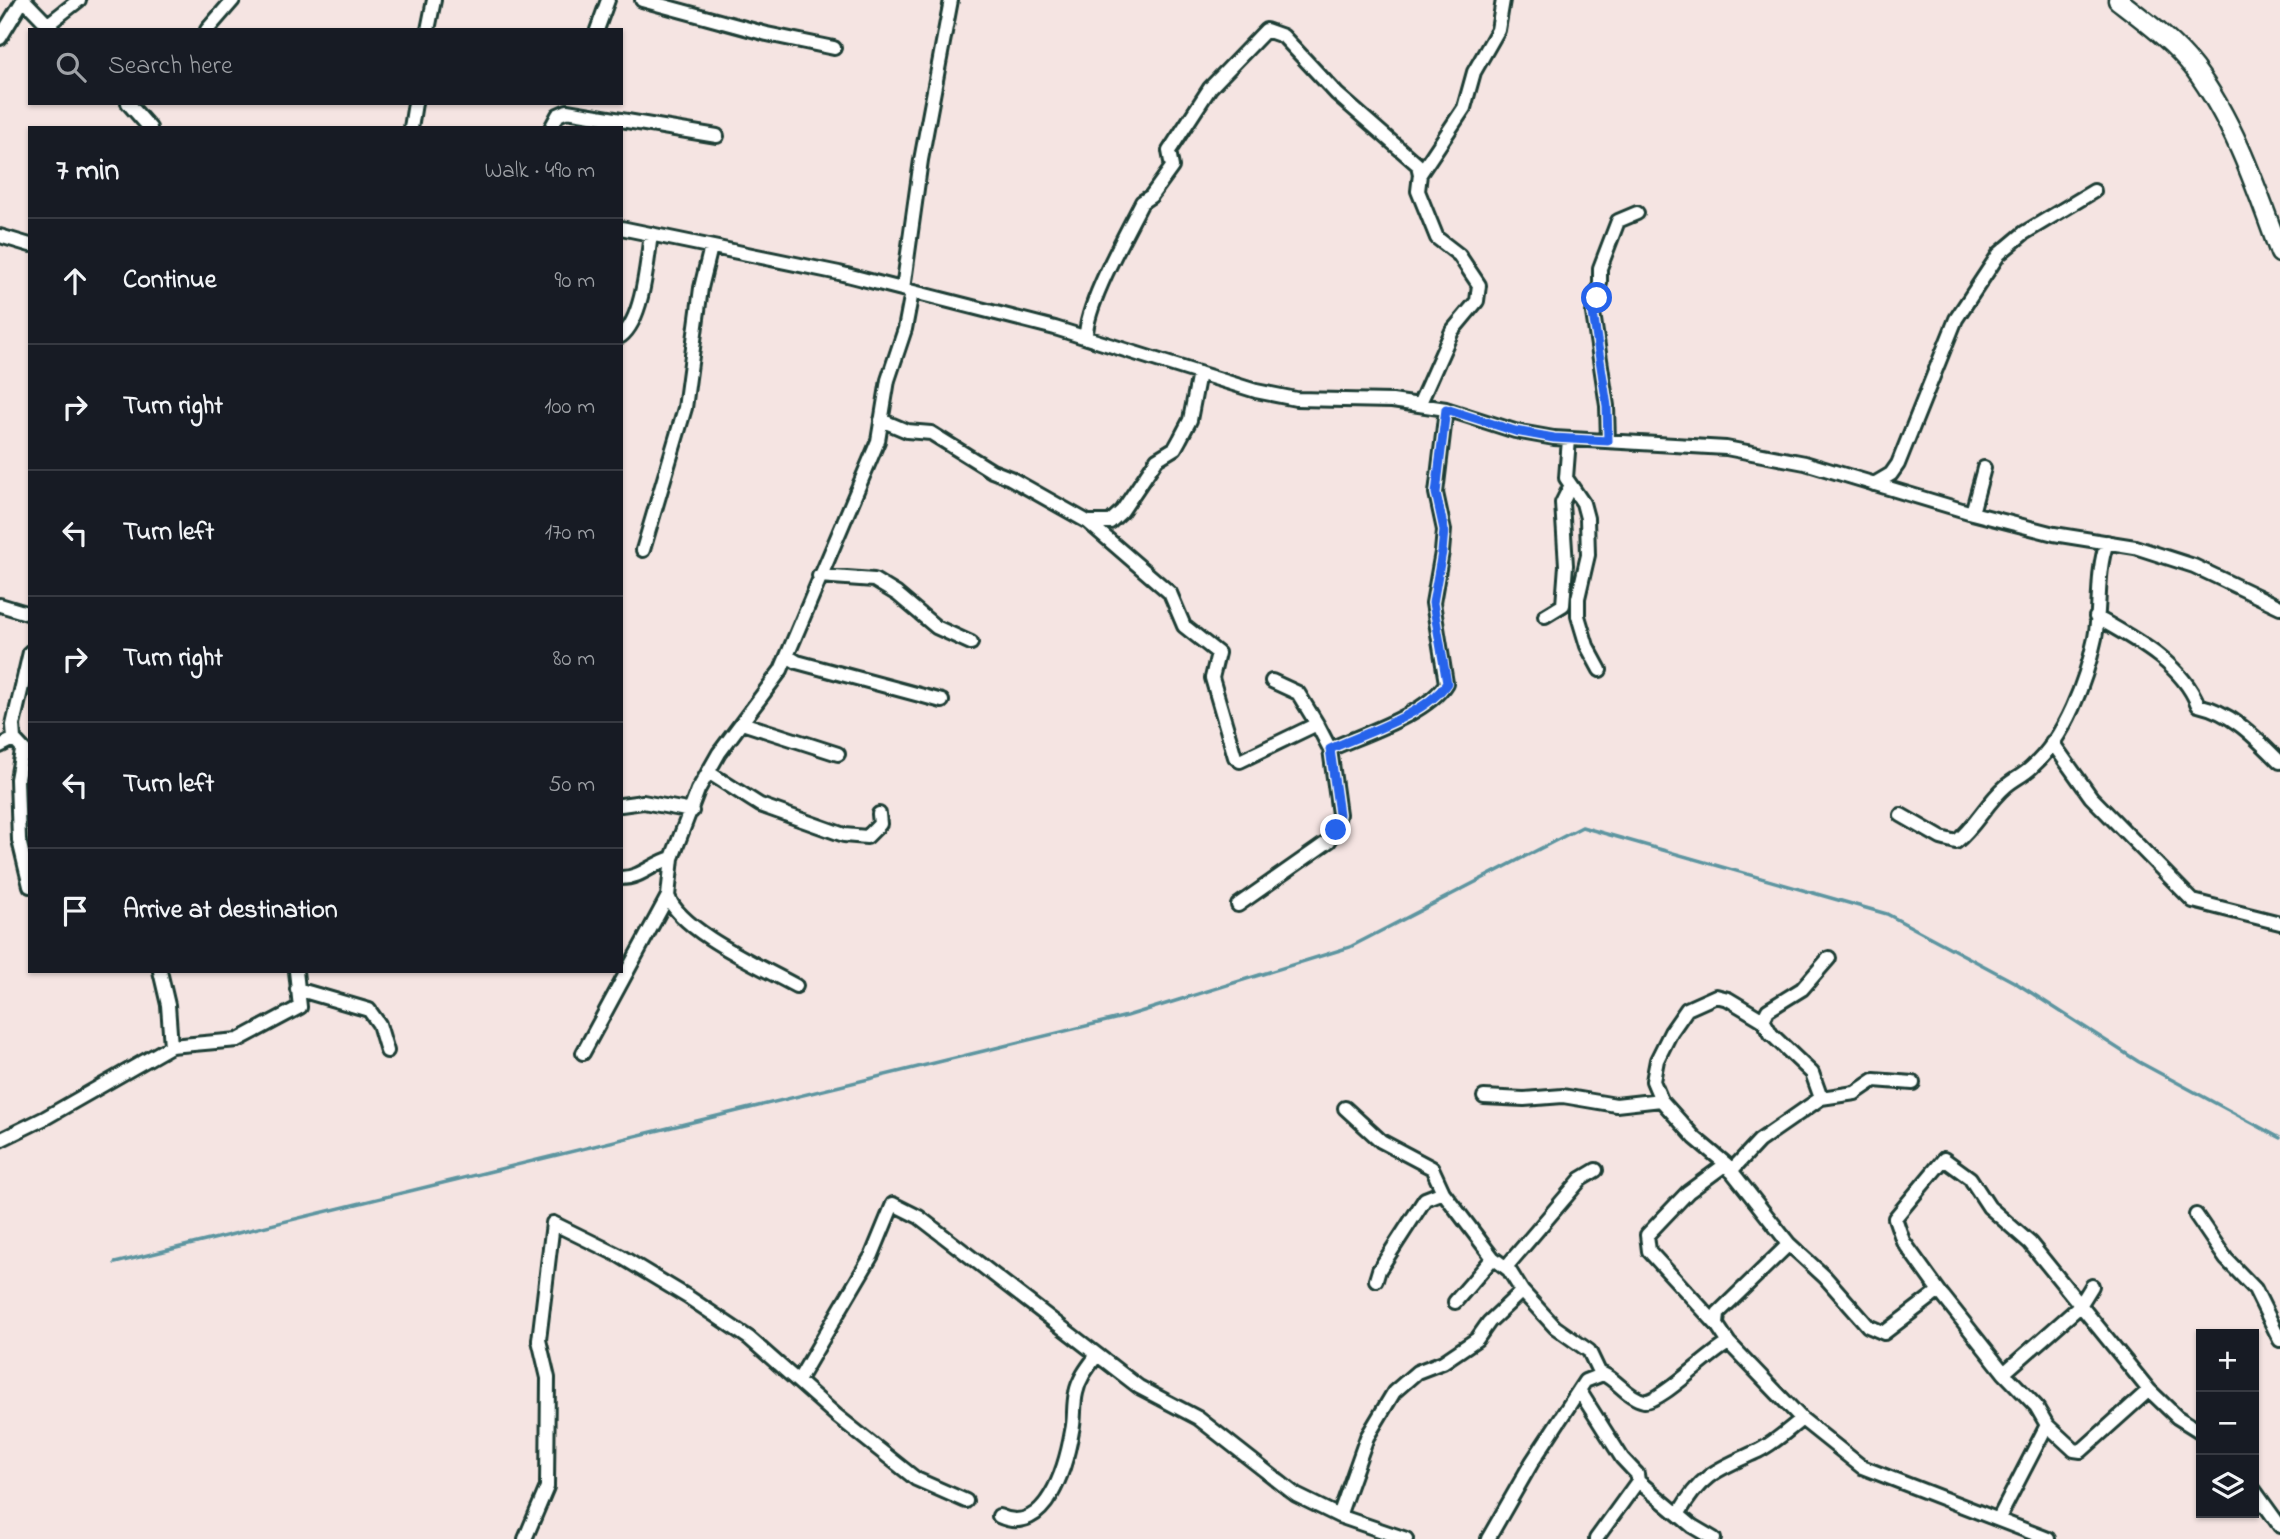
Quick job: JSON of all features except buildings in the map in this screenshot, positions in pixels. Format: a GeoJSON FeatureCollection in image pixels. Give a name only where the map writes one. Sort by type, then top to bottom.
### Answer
{"type":"FeatureCollection","features":[{"type":"Feature","properties":{"kind":"main road"},"geometry":{"type":"LineString","coordinates":[[2118,0],[2151,26],[2193,66],[2213,97],[2252,176],[2280,253]]}},
{"type":"Feature","properties":{"kind":"street"},"geometry":{"type":"LineString","coordinates":[[0,38],[24,0],[50,27],[79,0]]}},
{"type":"Feature","properties":{"kind":"street"},"geometry":{"type":"LineString","coordinates":[[209,28],[233,0]]}},
{"type":"Feature","properties":{"kind":"street"},"geometry":{"type":"LineString","coordinates":[[428,28],[434,0]]}},
{"type":"Feature","properties":{"kind":"street"},"geometry":{"type":"LineString","coordinates":[[598,28],[608,0]]}},
{"type":"Feature","properties":{"kind":"street"},"geometry":{"type":"LineString","coordinates":[[642,0],[767,34],[834,48]]}},
{"type":"Feature","properties":{"kind":"street"},"geometry":{"type":"LineString","coordinates":[[583,1053],[668,896],[672,858],[708,772],[719,753],[781,670],[878,441],[888,380],[905,329],[923,147],[951,0]]}},
{"type":"Feature","properties":{"kind":"street"},"geometry":{"type":"LineString","coordinates":[[1420,174],[1464,108],[1475,72],[1498,30],[1503,0]]}},
{"type":"Feature","properties":{"kind":"street"},"geometry":{"type":"LineString","coordinates":[[1086,337],[1085,323],[1099,291],[1142,202],[1151,196],[1172,167],[1169,151],[1184,124],[1210,88],[1266,30],[1283,36],[1336,94],[1418,165],[1418,191],[1437,239],[1459,255],[1479,285],[1477,301],[1452,331],[1419,405]]}},
{"type":"Feature","properties":{"kind":"street"},"geometry":{"type":"LineString","coordinates":[[134,105],[149,126]]}},
{"type":"Feature","properties":{"kind":"street"},"geometry":{"type":"LineString","coordinates":[[411,126],[415,105]]}},
{"type":"Feature","properties":{"kind":"street"},"geometry":{"type":"LineString","coordinates":[[552,126],[558,115],[568,107],[717,136]]}},
{"type":"Feature","properties":{"kind":"street"},"geometry":{"type":"LineString","coordinates":[[1874,484],[1891,474],[1898,464],[1956,319],[1999,254],[2024,233],[2094,191]]}},
{"type":"Feature","properties":{"kind":"street"},"geometry":{"type":"LineString","coordinates":[[1608,441],[1607,406],[1593,313],[1607,242],[1618,221],[1637,213]]}},
{"type":"Feature","properties":{"kind":"street"},"geometry":{"type":"LineString","coordinates":[[623,228],[908,291],[1086,337],[1199,373],[1296,399],[1419,405],[1446,409],[1515,431],[1569,439],[1726,448],[1805,463],[1972,513],[2054,534],[2136,547],[2194,566],[2280,607]]}},
{"type":"Feature","properties":{"kind":"street"},"geometry":{"type":"LineString","coordinates":[[623,334],[631,328],[643,284],[651,234]]}},
{"type":"Feature","properties":{"kind":"street"},"geometry":{"type":"LineString","coordinates":[[0,236],[28,244]]}},
{"type":"Feature","properties":{"kind":"street"},"geometry":{"type":"LineString","coordinates":[[643,550],[685,408],[701,288],[711,247]]}},
{"type":"Feature","properties":{"kind":"street"},"geometry":{"type":"LineString","coordinates":[[1088,522],[1110,522],[1116,517],[1157,459],[1175,448],[1190,420],[1199,373]]}},
{"type":"Feature","properties":{"kind":"street"},"geometry":{"type":"LineString","coordinates":[[1330,749],[1407,713],[1439,694],[1447,683],[1433,603],[1444,530],[1436,493],[1446,409]]}},
{"type":"Feature","properties":{"kind":"street"},"geometry":{"type":"LineString","coordinates":[[881,420],[907,430],[931,433],[992,471],[1010,478],[1088,522],[1170,593],[1184,625],[1218,653],[1212,678],[1235,757],[1240,761],[1317,724]]}},
{"type":"Feature","properties":{"kind":"street"},"geometry":{"type":"LineString","coordinates":[[1569,439],[1566,478],[1583,503],[1587,518],[1588,555],[1578,598],[1578,616],[1587,646],[1600,670]]}},
{"type":"Feature","properties":{"kind":"street"},"geometry":{"type":"LineString","coordinates":[[1972,513],[1984,468]]}},
{"type":"Feature","properties":{"kind":"street"},"geometry":{"type":"LineString","coordinates":[[1545,616],[1563,605],[1566,565],[1562,503],[1570,487]]}},
{"type":"Feature","properties":{"kind":"street"},"geometry":{"type":"LineString","coordinates":[[1900,815],[1941,838],[1956,842],[1972,829],[2005,786],[2033,767],[2058,736],[2088,665],[2096,617],[2100,563],[2107,542]]}},
{"type":"Feature","properties":{"kind":"street"},"geometry":{"type":"LineString","coordinates":[[819,576],[874,580],[897,594],[936,627],[971,643]]}},
{"type":"Feature","properties":{"kind":"street"},"geometry":{"type":"LineString","coordinates":[[0,605],[28,613]]}},
{"type":"Feature","properties":{"kind":"street"},"geometry":{"type":"LineString","coordinates":[[2096,617],[2161,659],[2191,686],[2198,705],[2220,710],[2242,726],[2280,762]]}},
{"type":"Feature","properties":{"kind":"street"},"geometry":{"type":"LineString","coordinates":[[787,656],[797,662],[942,701]]}},
{"type":"Feature","properties":{"kind":"street"},"geometry":{"type":"LineString","coordinates":[[28,661],[13,725],[14,739],[26,753],[17,779],[19,840],[28,878]]}},
{"type":"Feature","properties":{"kind":"street"},"geometry":{"type":"LineString","coordinates":[[1238,905],[1329,841],[1339,814],[1330,749],[1298,693],[1272,681]]}},
{"type":"Feature","properties":{"kind":"street"},"geometry":{"type":"LineString","coordinates":[[743,723],[838,754]]}},
{"type":"Feature","properties":{"kind":"street"},"geometry":{"type":"LineString","coordinates":[[0,746],[14,739]]}},
{"type":"Feature","properties":{"kind":"street"},"geometry":{"type":"LineString","coordinates":[[2052,743],[2091,797],[2193,901],[2280,923]]}},
{"type":"Feature","properties":{"kind":"street"},"geometry":{"type":"LineString","coordinates":[[708,772],[760,806],[844,835],[867,837],[880,824],[879,814]]}},
{"type":"Feature","properties":{"kind":"street"},"geometry":{"type":"LineString","coordinates":[[623,805],[643,802],[692,811]]}},
{"type":"Feature","properties":{"kind":"street"},"geometry":{"type":"LineString","coordinates":[[623,878],[636,878],[656,862],[672,858]]}},
{"type":"Feature","properties":{"kind":"street"},"geometry":{"type":"LineString","coordinates":[[668,896],[677,913],[697,931],[796,986]]}},
{"type":"Feature","properties":{"kind":"street"},"geometry":{"type":"LineString","coordinates":[[1763,1020],[1768,1010],[1802,989],[1829,958]]}},
{"type":"Feature","properties":{"kind":"street"},"geometry":{"type":"LineString","coordinates":[[160,973],[168,1005],[171,1046]]}},
{"type":"Feature","properties":{"kind":"street"},"geometry":{"type":"LineString","coordinates":[[0,1140],[45,1118],[171,1046],[239,1040],[300,1007],[296,973]]}},
{"type":"Feature","properties":{"kind":"street"},"geometry":{"type":"LineString","coordinates":[[298,989],[369,1010],[379,1024],[387,1051]]}},
{"type":"Feature","properties":{"kind":"street"},"geometry":{"type":"LineString","coordinates":[[1821,1098],[1812,1073],[1771,1034],[1763,1020],[1728,999],[1716,996],[1687,1009],[1671,1032],[1657,1060],[1653,1081],[1661,1100],[1695,1138],[1728,1168],[1789,1244],[1825,1277],[1868,1326],[1884,1333],[1939,1291]]}},
{"type":"Feature","properties":{"kind":"street"},"geometry":{"type":"LineString","coordinates":[[1913,1083],[1874,1080],[1855,1093],[1821,1098],[1759,1141],[1728,1168],[1688,1192],[1647,1235],[1649,1251],[1717,1325],[1729,1343],[1801,1419],[1842,1453],[1879,1476],[1999,1518],[2048,1539]]}},
{"type":"Feature","properties":{"kind":"street"},"geometry":{"type":"LineString","coordinates":[[1485,1097],[1524,1099],[1563,1096],[1616,1105],[1661,1100]]}},
{"type":"Feature","properties":{"kind":"street"},"geometry":{"type":"LineString","coordinates":[[1345,1108],[1381,1141],[1432,1168],[1443,1192],[1493,1258],[1506,1268],[1522,1291],[1555,1327],[1588,1351],[1600,1374]]}},
{"type":"Feature","properties":{"kind":"street"},"geometry":{"type":"LineString","coordinates":[[2148,1390],[2081,1451],[2074,1450],[2047,1425],[2036,1406],[2004,1373],[1903,1241],[1895,1218],[1944,1159],[1970,1178],[1989,1207],[2031,1243],[2079,1307],[2123,1355],[2148,1390],[2177,1417],[2196,1429]]}},
{"type":"Feature","properties":{"kind":"street"},"geometry":{"type":"LineString","coordinates":[[1506,1268],[1581,1179],[1595,1170]]}},
{"type":"Feature","properties":{"kind":"street"},"geometry":{"type":"LineString","coordinates":[[1376,1280],[1379,1269],[1425,1199],[1443,1192]]}},
{"type":"Feature","properties":{"kind":"street"},"geometry":{"type":"LineString","coordinates":[[798,1381],[872,1255],[893,1204],[919,1217],[1139,1387],[1198,1418],[1296,1495],[1339,1516],[1406,1539]]}},
{"type":"Feature","properties":{"kind":"street"},"geometry":{"type":"LineString","coordinates":[[2196,1215],[2226,1259],[2255,1289],[2280,1340]]}},
{"type":"Feature","properties":{"kind":"street"},"geometry":{"type":"LineString","coordinates":[[525,1539],[547,1487],[548,1378],[539,1340],[553,1223],[620,1256],[749,1338],[916,1479],[966,1501]]}},
{"type":"Feature","properties":{"kind":"street"},"geometry":{"type":"LineString","coordinates":[[1717,1325],[1718,1313],[1789,1244]]}},
{"type":"Feature","properties":{"kind":"street"},"geometry":{"type":"LineString","coordinates":[[1455,1302],[1493,1258]]}},
{"type":"Feature","properties":{"kind":"street"},"geometry":{"type":"LineString","coordinates":[[2004,1373],[2079,1307],[2092,1286]]}},
{"type":"Feature","properties":{"kind":"street"},"geometry":{"type":"LineString","coordinates":[[1339,1516],[1367,1437],[1394,1392],[1417,1372],[1443,1362],[1477,1339],[1489,1322],[1522,1291]]}},
{"type":"Feature","properties":{"kind":"street"},"geometry":{"type":"LineString","coordinates":[[1488,1539],[1532,1462],[1585,1381],[1600,1374],[1609,1377],[1636,1398],[1651,1401],[1664,1394],[1713,1351],[1729,1343]]}},
{"type":"Feature","properties":{"kind":"street"},"geometry":{"type":"LineString","coordinates":[[999,1516],[1012,1522],[1029,1518],[1054,1492],[1072,1432],[1079,1384],[1097,1355]]}},
{"type":"Feature","properties":{"kind":"street"},"geometry":{"type":"LineString","coordinates":[[1579,1390],[1622,1458],[1637,1474],[1638,1481],[1692,1526],[1714,1539]]}},
{"type":"Feature","properties":{"kind":"street"},"geometry":{"type":"LineString","coordinates":[[1679,1513],[1686,1498],[1712,1472],[1768,1445],[1801,1419]]}},
{"type":"Feature","properties":{"kind":"street"},"geometry":{"type":"LineString","coordinates":[[1999,1518],[2047,1425]]}},
{"type":"Feature","properties":{"kind":"street"},"geometry":{"type":"LineString","coordinates":[[1596,1539],[1638,1481]]}},
{"type":"Feature","properties":{"kind":"street"},"geometry":{"type":"LineString","coordinates":[[2259,1497],[2280,1526]]}},
{"type":"Feature","properties":{"kind":"waterway"},"geometry":{"type":"LineString","coordinates":[[115,1263],[1127,1016],[1350,947],[1582,827],[1887,914],[2016,983],[2139,1062],[2280,1138]]}},
{"type":"Feature","properties":{"kind":"route"},"geometry":{"type":"LineString","coordinates":[[1336,830],[1339,814],[1330,749],[1407,713],[1439,694],[1447,683],[1433,603],[1444,530],[1436,493],[1446,409],[1515,431],[1554,438],[1608,441],[1607,406],[1593,313],[1597,298]]}}]}
